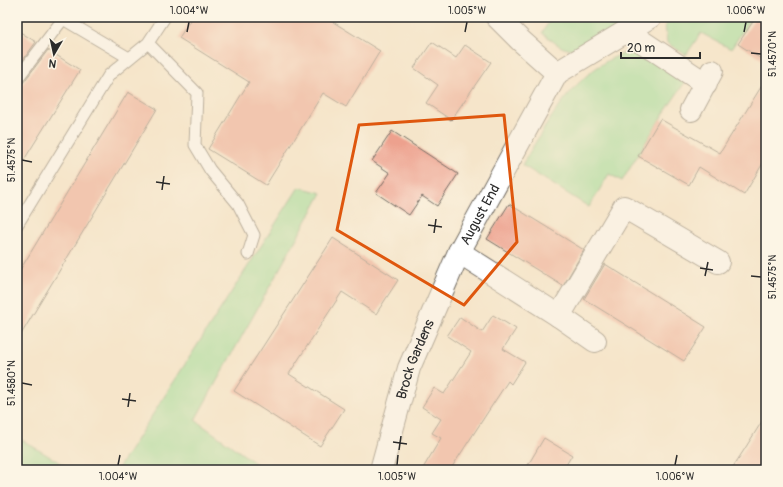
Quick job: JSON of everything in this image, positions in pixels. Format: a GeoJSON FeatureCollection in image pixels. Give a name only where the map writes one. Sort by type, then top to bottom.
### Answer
{"type":"FeatureCollection","features":[{"type":"Feature","properties":{"kind":"street"},"geometry":{"type":"LineString","coordinates":[[497,17],[557,73]]}},
{"type":"Feature","properties":{"kind":"street","name":"August End"},"geometry":{"type":"LineString","coordinates":[[594,341],[559,316],[459,252],[557,73],[650,17]]}},
{"type":"Feature","properties":{"kind":"street"},"geometry":{"type":"LineString","coordinates":[[626,31],[709,78],[692,110]]}},
{"type":"Feature","properties":{"kind":"street"},"geometry":{"type":"LineString","coordinates":[[559,316],[624,207],[718,262]]}},
{"type":"Feature","properties":{"kind":"street","name":"Brock Gardens"},"geometry":{"type":"LineString","coordinates":[[381,470],[409,368],[459,252]]}},
{"type":"Feature","properties":{"kind":"lane"},"geometry":{"type":"LineString","coordinates":[[17,225],[109,75],[148,43],[165,17]]}},
{"type":"Feature","properties":{"kind":"lane"},"geometry":{"type":"LineString","coordinates":[[17,79],[63,19],[129,58]]}},
{"type":"Feature","properties":{"kind":"lane"},"geometry":{"type":"LineString","coordinates":[[148,43],[196,93],[195,145],[210,170],[238,204],[254,235],[248,254]]}},
{"type":"Feature","properties":{"kind":"highlighted area"},"geometry":{"type":"Polygon","coordinates":[[[504,115],[517,242],[464,305],[337,230],[359,125],[504,115]]]}},
{"type":"Feature","properties":{"kind":"green space"},"geometry":{"type":"Polygon","coordinates":[[[552,17],[639,17],[594,42],[585,46],[568,49],[558,45],[542,33],[552,17]]]}},
{"type":"Feature","properties":{"kind":"green space"},"geometry":{"type":"Polygon","coordinates":[[[674,17],[752,17],[731,49],[701,33],[686,55],[667,43],[665,25],[674,17]]]}},
{"type":"Feature","properties":{"kind":"green space"},"geometry":{"type":"Polygon","coordinates":[[[630,51],[644,54],[685,82],[660,119],[622,181],[609,174],[589,207],[522,165],[556,110],[577,85],[605,62],[630,51]]]}},
{"type":"Feature","properties":{"kind":"green space"},"geometry":{"type":"Polygon","coordinates":[[[299,187],[322,193],[195,420],[265,470],[117,470],[299,187]]]}},
{"type":"Feature","properties":{"kind":"green space"},"geometry":{"type":"Polygon","coordinates":[[[17,437],[72,470],[17,470],[17,437]]]}},
{"type":"Feature","properties":{"kind":"building"},"geometry":{"type":"Polygon","coordinates":[[[192,17],[325,17],[380,51],[346,107],[323,93],[266,185],[208,149],[249,82],[179,38],[192,17]]]}},
{"type":"Feature","properties":{"kind":"building"},"geometry":{"type":"Polygon","coordinates":[[[756,17],[766,17],[766,62],[738,44],[756,17]]]}},
{"type":"Feature","properties":{"kind":"building"},"geometry":{"type":"Polygon","coordinates":[[[17,30],[36,42],[17,68],[17,30]]]}},
{"type":"Feature","properties":{"kind":"building"},"geometry":{"type":"Polygon","coordinates":[[[432,42],[456,58],[465,45],[491,62],[451,120],[426,103],[438,85],[414,68],[432,42]]]}},
{"type":"Feature","properties":{"kind":"building"},"geometry":{"type":"Polygon","coordinates":[[[48,50],[80,70],[17,171],[17,86],[23,83],[48,50]]]}},
{"type":"Feature","properties":{"kind":"building"},"geometry":{"type":"Polygon","coordinates":[[[766,79],[766,158],[744,195],[699,167],[689,185],[638,156],[660,119],[720,153],[766,79]]]}},
{"type":"Feature","properties":{"kind":"building"},"geometry":{"type":"Polygon","coordinates":[[[128,92],[157,109],[17,341],[17,275],[128,92]]]}},
{"type":"Feature","properties":{"kind":"building"},"geometry":{"type":"Polygon","coordinates":[[[392,131],[458,174],[437,206],[422,196],[409,215],[376,193],[390,173],[372,161],[392,131]]]}},
{"type":"Feature","properties":{"kind":"building"},"geometry":{"type":"Polygon","coordinates":[[[509,204],[584,250],[563,286],[487,239],[509,204]]]}},
{"type":"Feature","properties":{"kind":"building"},"geometry":{"type":"Polygon","coordinates":[[[333,238],[398,280],[376,314],[342,292],[289,374],[344,409],[320,446],[234,391],[333,238]]]}},
{"type":"Feature","properties":{"kind":"building"},"geometry":{"type":"Polygon","coordinates":[[[605,264],[706,327],[684,361],[584,299],[605,264]]]}},
{"type":"Feature","properties":{"kind":"building"},"geometry":{"type":"Polygon","coordinates":[[[493,315],[516,329],[503,349],[525,362],[511,384],[508,381],[450,470],[422,470],[441,438],[432,433],[441,419],[422,407],[434,388],[444,394],[471,352],[447,336],[460,317],[482,332],[493,315]]]}},
{"type":"Feature","properties":{"kind":"building"},"geometry":{"type":"Polygon","coordinates":[[[766,415],[766,470],[731,470],[744,450],[766,415]]]}},
{"type":"Feature","properties":{"kind":"building"},"geometry":{"type":"Polygon","coordinates":[[[544,438],[572,455],[563,470],[525,470],[544,438]]]}}]}
